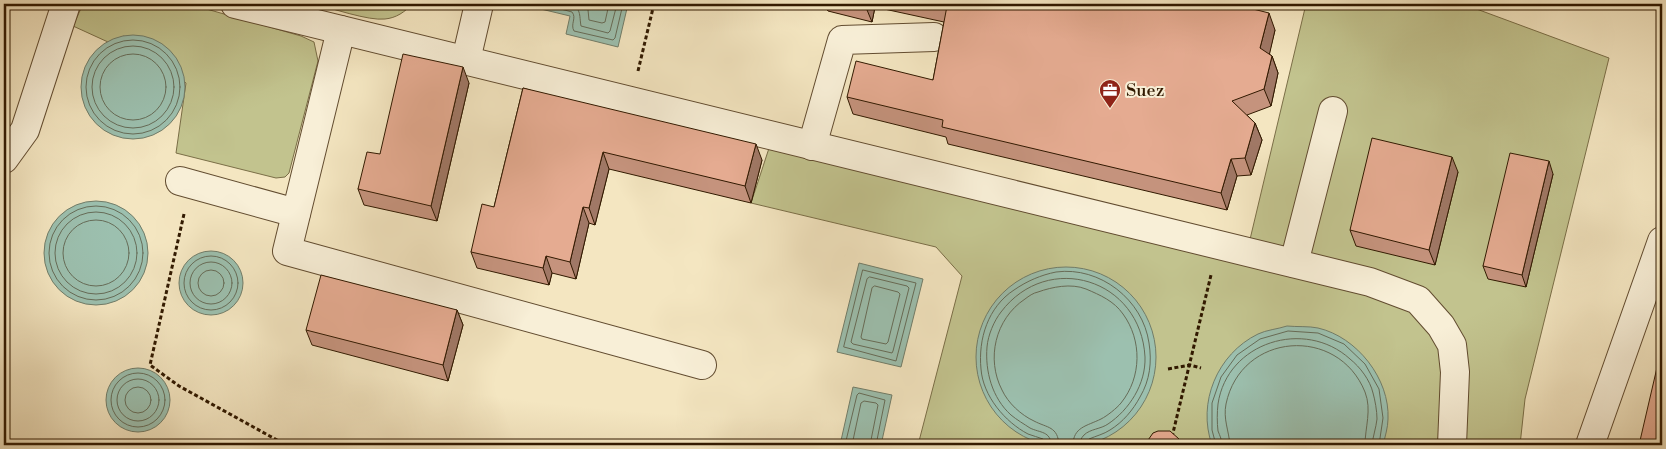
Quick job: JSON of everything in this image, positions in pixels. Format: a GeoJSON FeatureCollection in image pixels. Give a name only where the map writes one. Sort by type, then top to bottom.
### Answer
{"type":"FeatureCollection","features":[{"type":"Feature","properties":{"kind":"street"},"geometry":{"type":"LineString","coordinates":[[4,159],[26,130],[66,4]]}},
{"type":"Feature","properties":{"kind":"street"},"geometry":{"type":"LineString","coordinates":[[235,4],[1370,282],[1418,300],[1441,326],[1452,346],[1455,372],[1452,445]]}},
{"type":"Feature","properties":{"kind":"street"},"geometry":{"type":"LineString","coordinates":[[466,60],[479,4]]}},
{"type":"Feature","properties":{"kind":"street"},"geometry":{"type":"LineString","coordinates":[[341,30],[287,251],[702,364]]}},
{"type":"Feature","properties":{"kind":"street"},"geometry":{"type":"LineString","coordinates":[[812,146],[842,40],[934,37]]}},
{"type":"Feature","properties":{"kind":"street"},"geometry":{"type":"LineString","coordinates":[[1294,263],[1333,111]]}},
{"type":"Feature","properties":{"kind":"street"},"geometry":{"type":"LineString","coordinates":[[185,183],[296,213]]}},
{"type":"Feature","properties":{"kind":"street"},"geometry":{"type":"LineString","coordinates":[[1590,445],[1662,241]]}},
{"type":"Feature","properties":{"kind":"path"},"geometry":{"type":"LineString","coordinates":[[631,101],[654,4]]}},
{"type":"Feature","properties":{"kind":"path"},"geometry":{"type":"LineString","coordinates":[[185,183],[150,364],[179,386],[286,445]]}},
{"type":"Feature","properties":{"kind":"path"},"geometry":{"type":"LineString","coordinates":[[1172,437],[1218,245]]}},
{"type":"Feature","properties":{"kind":"path"},"geometry":{"type":"LineString","coordinates":[[1168,369],[1190,364],[1201,368]]}},
{"type":"Feature","properties":{"kind":"path"},"geometry":{"type":"LineString","coordinates":[[1166,436],[1178,441]]}},
{"type":"Feature","properties":{"kind":"green space"},"geometry":{"type":"Polygon","coordinates":[[[83,4],[189,4],[301,36],[314,42],[318,61],[289,173],[285,177],[276,178],[176,153],[186,83],[124,36],[108,42],[73,26],[83,4]]]}},
{"type":"Feature","properties":{"kind":"green space"},"geometry":{"type":"Polygon","coordinates":[[[314,4],[412,4],[397,16],[378,19],[314,4]]]}},
{"type":"Feature","properties":{"kind":"green space"},"geometry":{"type":"Polygon","coordinates":[[[1306,4],[1463,4],[1609,58],[1525,399],[1520,445],[918,445],[962,276],[936,247],[751,203],[773,136],[1247,252],[1306,4]]]}},
{"type":"Feature","properties":{"kind":"water"},"geometry":{"type":"Polygon","coordinates":[[[520,4],[628,4],[618,47],[566,34],[570,16],[520,4]]]}},
{"type":"Feature","properties":{"kind":"water"},"geometry":{"type":"Polygon","coordinates":[[[133,35],[153,39],[170,50],[181,67],[185,87],[181,107],[170,124],[153,135],[133,139],[113,135],[96,124],[85,107],[81,87],[85,67],[96,50],[113,39],[133,35]]]}},
{"type":"Feature","properties":{"kind":"water"},"geometry":{"type":"Polygon","coordinates":[[[96,201],[116,205],[133,216],[144,233],[148,253],[144,273],[133,290],[116,301],[96,305],[76,301],[59,290],[48,273],[44,253],[48,233],[59,216],[76,205],[96,201]]]}},
{"type":"Feature","properties":{"kind":"water"},"geometry":{"type":"Polygon","coordinates":[[[211,251],[223,253],[234,260],[241,271],[243,283],[241,295],[234,306],[223,313],[211,315],[199,313],[188,306],[181,295],[179,283],[181,271],[188,260],[199,253],[211,251]]]}},
{"type":"Feature","properties":{"kind":"water"},"geometry":{"type":"Polygon","coordinates":[[[859,263],[923,279],[901,367],[837,352],[859,263]]]}},
{"type":"Feature","properties":{"kind":"water"},"geometry":{"type":"Polygon","coordinates":[[[1057,267],[1075,267],[1100,274],[1116,282],[1130,293],[1141,307],[1149,323],[1156,348],[1156,366],[1149,391],[1141,407],[1130,421],[1116,432],[1092,443],[1075,447],[1057,447],[1040,443],[1016,432],[996,414],[980,383],[976,366],[976,348],[980,331],[991,307],[1009,287],[1040,271],[1057,267]]]}},
{"type":"Feature","properties":{"kind":"water"},"geometry":{"type":"Polygon","coordinates":[[[1287,326],[1314,327],[1332,333],[1346,340],[1368,362],[1377,375],[1387,404],[1388,422],[1383,445],[1212,445],[1207,413],[1209,397],[1221,367],[1231,354],[1258,334],[1287,326]]]}},
{"type":"Feature","properties":{"kind":"water"},"geometry":{"type":"Polygon","coordinates":[[[138,368],[150,370],[161,377],[168,388],[170,400],[168,412],[161,423],[150,430],[138,432],[126,430],[115,423],[108,412],[106,400],[108,388],[115,377],[126,370],[138,368]]]}},
{"type":"Feature","properties":{"kind":"water"},"geometry":{"type":"Polygon","coordinates":[[[853,387],[892,395],[881,445],[840,445],[853,387]]]}},
{"type":"Feature","properties":{"kind":"building","name":"Suez"},"geometry":{"type":"Polygon","coordinates":[[[935,4],[1233,4],[1269,13],[1260,48],[1272,56],[1264,89],[1232,101],[1255,123],[1245,158],[1231,159],[1221,193],[942,127],[943,120],[847,97],[856,61],[933,80],[947,6],[935,4]]]}},
{"type":"Feature","properties":{"kind":"building"},"geometry":{"type":"Polygon","coordinates":[[[403,54],[463,67],[431,206],[358,189],[367,152],[380,154],[403,54]]]}},
{"type":"Feature","properties":{"kind":"building"},"geometry":{"type":"Polygon","coordinates":[[[523,88],[756,144],[745,186],[603,152],[589,208],[583,207],[570,262],[546,256],[543,268],[471,252],[482,204],[494,207],[523,88]]]}},
{"type":"Feature","properties":{"kind":"building"},"geometry":{"type":"Polygon","coordinates":[[[1372,138],[1452,157],[1429,250],[1350,230],[1372,138]]]}},
{"type":"Feature","properties":{"kind":"building"},"geometry":{"type":"Polygon","coordinates":[[[1510,153],[1549,161],[1522,275],[1483,266],[1510,153]]]}},
{"type":"Feature","properties":{"kind":"building"},"geometry":{"type":"Polygon","coordinates":[[[321,275],[457,310],[443,365],[306,330],[321,275]]]}},
{"type":"Feature","properties":{"kind":"building"},"geometry":{"type":"Polygon","coordinates":[[[1662,346],[1662,445],[1639,445],[1662,346]]]}},
{"type":"Feature","properties":{"kind":"building"},"geometry":{"type":"Polygon","coordinates":[[[1170,431],[1179,439],[1180,445],[1146,445],[1153,433],[1170,431]]]}},
{"type":"Feature","properties":{"kind":"place","name":"Suez"},"geometry":{"type":"Point","coordinates":[1110,109]}}]}
